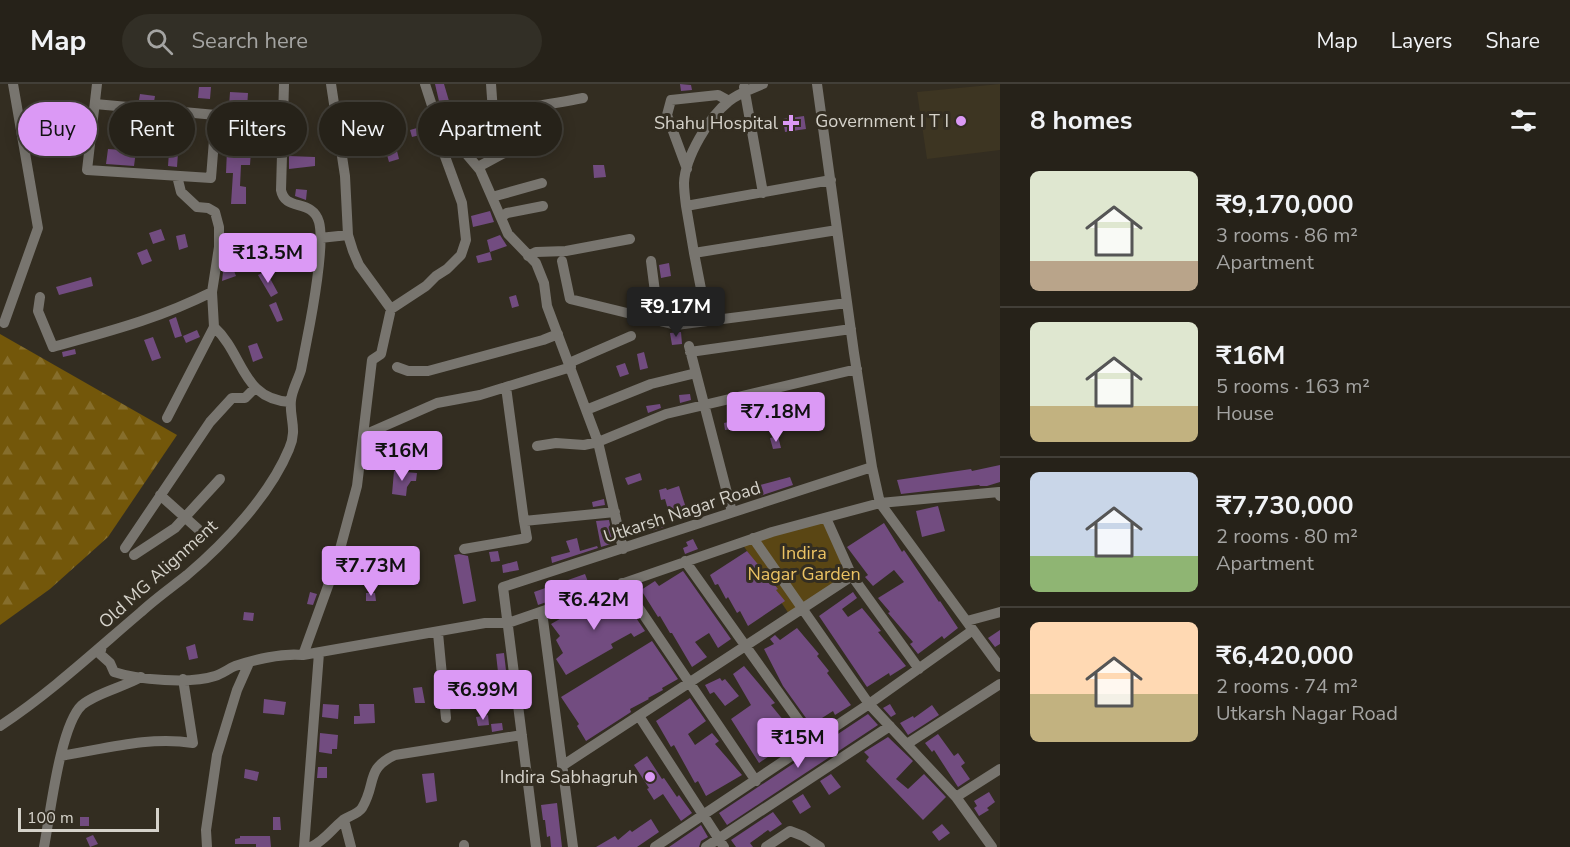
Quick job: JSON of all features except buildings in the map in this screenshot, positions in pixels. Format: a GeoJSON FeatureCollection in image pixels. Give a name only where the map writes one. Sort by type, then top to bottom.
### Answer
{"type":"FeatureCollection","features":[{"type":"Feature","properties":{"kind":"street"},"geometry":{"type":"LineString","coordinates":[[4,323],[38,228],[13,84]]}},
{"type":"Feature","properties":{"kind":"street"},"geometry":{"type":"LineString","coordinates":[[95,102],[97,84]]}},
{"type":"Feature","properties":{"kind":"street"},"geometry":{"type":"LineString","coordinates":[[284,84],[284,102]]}},
{"type":"Feature","properties":{"kind":"street"},"geometry":{"type":"LineString","coordinates":[[331,84],[345,176],[348,235],[359,265],[391,309]]}},
{"type":"Feature","properties":{"kind":"street"},"geometry":{"type":"LineString","coordinates":[[425,84],[431,102]]}},
{"type":"Feature","properties":{"kind":"street"},"geometry":{"type":"LineString","coordinates":[[491,84],[492,102]]}},
{"type":"Feature","properties":{"kind":"street"},"geometry":{"type":"LineString","coordinates":[[702,294],[686,206],[684,182],[687,168],[699,139],[714,117],[744,88],[763,84]]}},
{"type":"Feature","properties":{"kind":"street"},"geometry":{"type":"LineString","coordinates":[[818,84],[850,330],[872,468],[880,503],[1000,667]]}},
{"type":"Feature","properties":{"kind":"street"},"geometry":{"type":"LineString","coordinates":[[744,88],[763,193]]}},
{"type":"Feature","properties":{"kind":"street"},"geometry":{"type":"LineString","coordinates":[[687,168],[667,115],[671,100],[718,95],[729,101]]}},
{"type":"Feature","properties":{"kind":"street"},"geometry":{"type":"LineString","coordinates":[[557,102],[583,98]]}},
{"type":"Feature","properties":{"kind":"street"},"geometry":{"type":"LineString","coordinates":[[97,104],[207,114]]}},
{"type":"Feature","properties":{"kind":"street"},"geometry":{"type":"LineString","coordinates":[[89,156],[87,170],[211,178],[213,156]]}},
{"type":"Feature","properties":{"kind":"street"},"geometry":{"type":"LineString","coordinates":[[282,156],[281,190],[283,198],[288,202],[306,206],[314,212],[319,222],[320,238],[348,235]]}},
{"type":"Feature","properties":{"kind":"street"},"geometry":{"type":"LineString","coordinates":[[303,655],[339,553],[357,486],[372,360],[381,354],[391,309],[447,269],[461,255],[466,240],[462,203],[445,156]]}},
{"type":"Feature","properties":{"kind":"street"},"geometry":{"type":"LineString","coordinates":[[468,156],[478,167],[508,234],[536,263],[544,283],[547,306],[598,442],[623,549]]}},
{"type":"Feature","properties":{"kind":"street"},"geometry":{"type":"LineString","coordinates":[[478,167],[498,156]]}},
{"type":"Feature","properties":{"kind":"street"},"geometry":{"type":"LineString","coordinates":[[167,418],[214,327],[212,292],[219,246],[219,227],[215,212],[208,208],[197,207],[181,192],[177,176]]}},
{"type":"Feature","properties":{"kind":"street"},"geometry":{"type":"LineString","coordinates":[[686,206],[831,180]]}},
{"type":"Feature","properties":{"kind":"street"},"geometry":{"type":"LineString","coordinates":[[492,197],[542,183]]}},
{"type":"Feature","properties":{"kind":"street"},"geometry":{"type":"LineString","coordinates":[[501,217],[507,213],[543,206]]}},
{"type":"Feature","properties":{"kind":"street"},"geometry":{"type":"LineString","coordinates":[[694,253],[837,230]]}},
{"type":"Feature","properties":{"kind":"street","name":"Old MG Alignment"},"geometry":{"type":"LineString","coordinates":[[0,726],[31,704],[198,565],[272,484],[293,438],[290,402],[301,370],[310,327],[320,238]]}},
{"type":"Feature","properties":{"kind":"street"},"geometry":{"type":"LineString","coordinates":[[528,256],[536,252],[566,251],[630,239]]}},
{"type":"Feature","properties":{"kind":"street"},"geometry":{"type":"LineString","coordinates":[[562,261],[570,299],[676,325],[847,303]]}},
{"type":"Feature","properties":{"kind":"street"},"geometry":{"type":"LineString","coordinates":[[647,318],[655,292],[651,261]]}},
{"type":"Feature","properties":{"kind":"street"},"geometry":{"type":"LineString","coordinates":[[40,297],[38,311],[53,347],[138,324],[177,310],[212,292]]}},
{"type":"Feature","properties":{"kind":"street"},"geometry":{"type":"LineString","coordinates":[[214,327],[231,345],[243,373],[255,388],[280,401],[290,402]]}},
{"type":"Feature","properties":{"kind":"street"},"geometry":{"type":"LineString","coordinates":[[732,512],[689,349],[850,330]]}},
{"type":"Feature","properties":{"kind":"street"},"geometry":{"type":"LineString","coordinates":[[397,367],[408,371],[428,371],[558,334]]}},
{"type":"Feature","properties":{"kind":"street"},"geometry":{"type":"LineString","coordinates":[[364,435],[437,404],[480,395],[570,365],[631,336]]}},
{"type":"Feature","properties":{"kind":"street"},"geometry":{"type":"LineString","coordinates":[[537,446],[556,443],[584,445],[598,442],[666,414],[857,369]]}},
{"type":"Feature","properties":{"kind":"street"},"geometry":{"type":"LineString","coordinates":[[586,410],[651,384],[696,373]]}},
{"type":"Feature","properties":{"kind":"street"},"geometry":{"type":"LineString","coordinates":[[464,549],[527,538],[506,387]]}},
{"type":"Feature","properties":{"kind":"street"},"geometry":{"type":"LineString","coordinates":[[220,479],[175,528],[129,552],[160,495],[210,422],[232,398],[245,398],[255,388]]}},
{"type":"Feature","properties":{"kind":"street","name":"Utkarsh Nagar Road"},"geometry":{"type":"LineString","coordinates":[[508,623],[503,587],[872,468]]}},
{"type":"Feature","properties":{"kind":"street"},"geometry":{"type":"LineString","coordinates":[[102,646],[100,654],[110,663],[114,672],[141,677],[202,680],[233,667],[283,654],[319,653],[485,623],[508,623],[753,538],[880,503],[999,492],[1000,496]]}},
{"type":"Feature","properties":{"kind":"street"},"geometry":{"type":"LineString","coordinates":[[160,495],[198,529]]}},
{"type":"Feature","properties":{"kind":"street"},"geometry":{"type":"LineString","coordinates":[[524,521],[615,512]]}},
{"type":"Feature","properties":{"kind":"street"},"geometry":{"type":"LineString","coordinates":[[826,518],[852,576],[919,669]]}},
{"type":"Feature","properties":{"kind":"street"},"geometry":{"type":"LineString","coordinates":[[753,538],[869,704],[956,796],[992,847]]}},
{"type":"Feature","properties":{"kind":"street"},"geometry":{"type":"LineString","coordinates":[[685,561],[814,742]]}},
{"type":"Feature","properties":{"kind":"street"},"geometry":{"type":"LineString","coordinates":[[562,766],[852,576]]}},
{"type":"Feature","properties":{"kind":"street"},"geometry":{"type":"LineString","coordinates":[[622,583],[756,781]]}},
{"type":"Feature","properties":{"kind":"street"},"geometry":{"type":"LineString","coordinates":[[542,612],[573,847]]}},
{"type":"Feature","properties":{"kind":"street"},"geometry":{"type":"LineString","coordinates":[[655,847],[814,742],[919,669],[970,625],[1000,612]]}},
{"type":"Feature","properties":{"kind":"street"},"geometry":{"type":"LineString","coordinates":[[508,623],[537,847]]}},
{"type":"Feature","properties":{"kind":"street"},"geometry":{"type":"LineString","coordinates":[[438,633],[446,718]]}},
{"type":"Feature","properties":{"kind":"street"},"geometry":{"type":"LineString","coordinates":[[304,847],[319,653]]}},
{"type":"Feature","properties":{"kind":"street"},"geometry":{"type":"LineString","coordinates":[[207,847],[206,830],[217,755],[237,690],[249,663]]}},
{"type":"Feature","properties":{"kind":"street"},"geometry":{"type":"LineString","coordinates":[[44,847],[53,788],[73,721],[82,706],[141,677]]}},
{"type":"Feature","properties":{"kind":"street"},"geometry":{"type":"LineString","coordinates":[[61,756],[136,742],[176,741],[193,744],[183,679]]}},
{"type":"Feature","properties":{"kind":"street"},"geometry":{"type":"LineString","coordinates":[[907,744],[1000,684]]}},
{"type":"Feature","properties":{"kind":"street"},"geometry":{"type":"LineString","coordinates":[[639,716],[721,843]]}},
{"type":"Feature","properties":{"kind":"street"},"geometry":{"type":"LineString","coordinates":[[706,847],[721,843],[890,726]]}},
{"type":"Feature","properties":{"kind":"street"},"geometry":{"type":"LineString","coordinates":[[311,847],[319,843],[344,820],[361,811],[370,792],[374,773],[382,761],[396,755],[522,735]]}},
{"type":"Feature","properties":{"kind":"street"},"geometry":{"type":"LineString","coordinates":[[956,796],[1000,769]]}},
{"type":"Feature","properties":{"kind":"street"},"geometry":{"type":"LineString","coordinates":[[344,820],[351,847]]}},
{"type":"Feature","properties":{"kind":"street"},"geometry":{"type":"LineString","coordinates":[[766,847],[790,831],[820,847]]}},
{"type":"Feature","properties":{"kind":"shaded area","name":"Government I T I"},"geometry":{"type":"Polygon","coordinates":[[[1000,84],[1000,150],[927,159],[917,92],[1000,84]]]}},
{"type":"Feature","properties":{"kind":"green space"},"geometry":{"type":"Polygon","coordinates":[[[0,334],[177,435],[108,537],[50,589],[0,625],[0,334]]]}},
{"type":"Feature","properties":{"kind":"green space","name":"Indira Nagar Garden"},"geometry":{"type":"Polygon","coordinates":[[[826,518],[852,576],[791,617],[741,542],[826,518]]]}},
{"type":"Feature","properties":{"kind":"place","name":"Government I T I"},"geometry":{"type":"Point","coordinates":[961,121]}},
{"type":"Feature","properties":{"kind":"place","name":"Shahu Hospital"},"geometry":{"type":"Point","coordinates":[791,123]}},
{"type":"Feature","properties":{"kind":"place","name":"Indira Sabhagruh"},"geometry":{"type":"Point","coordinates":[650,777]}}]}
